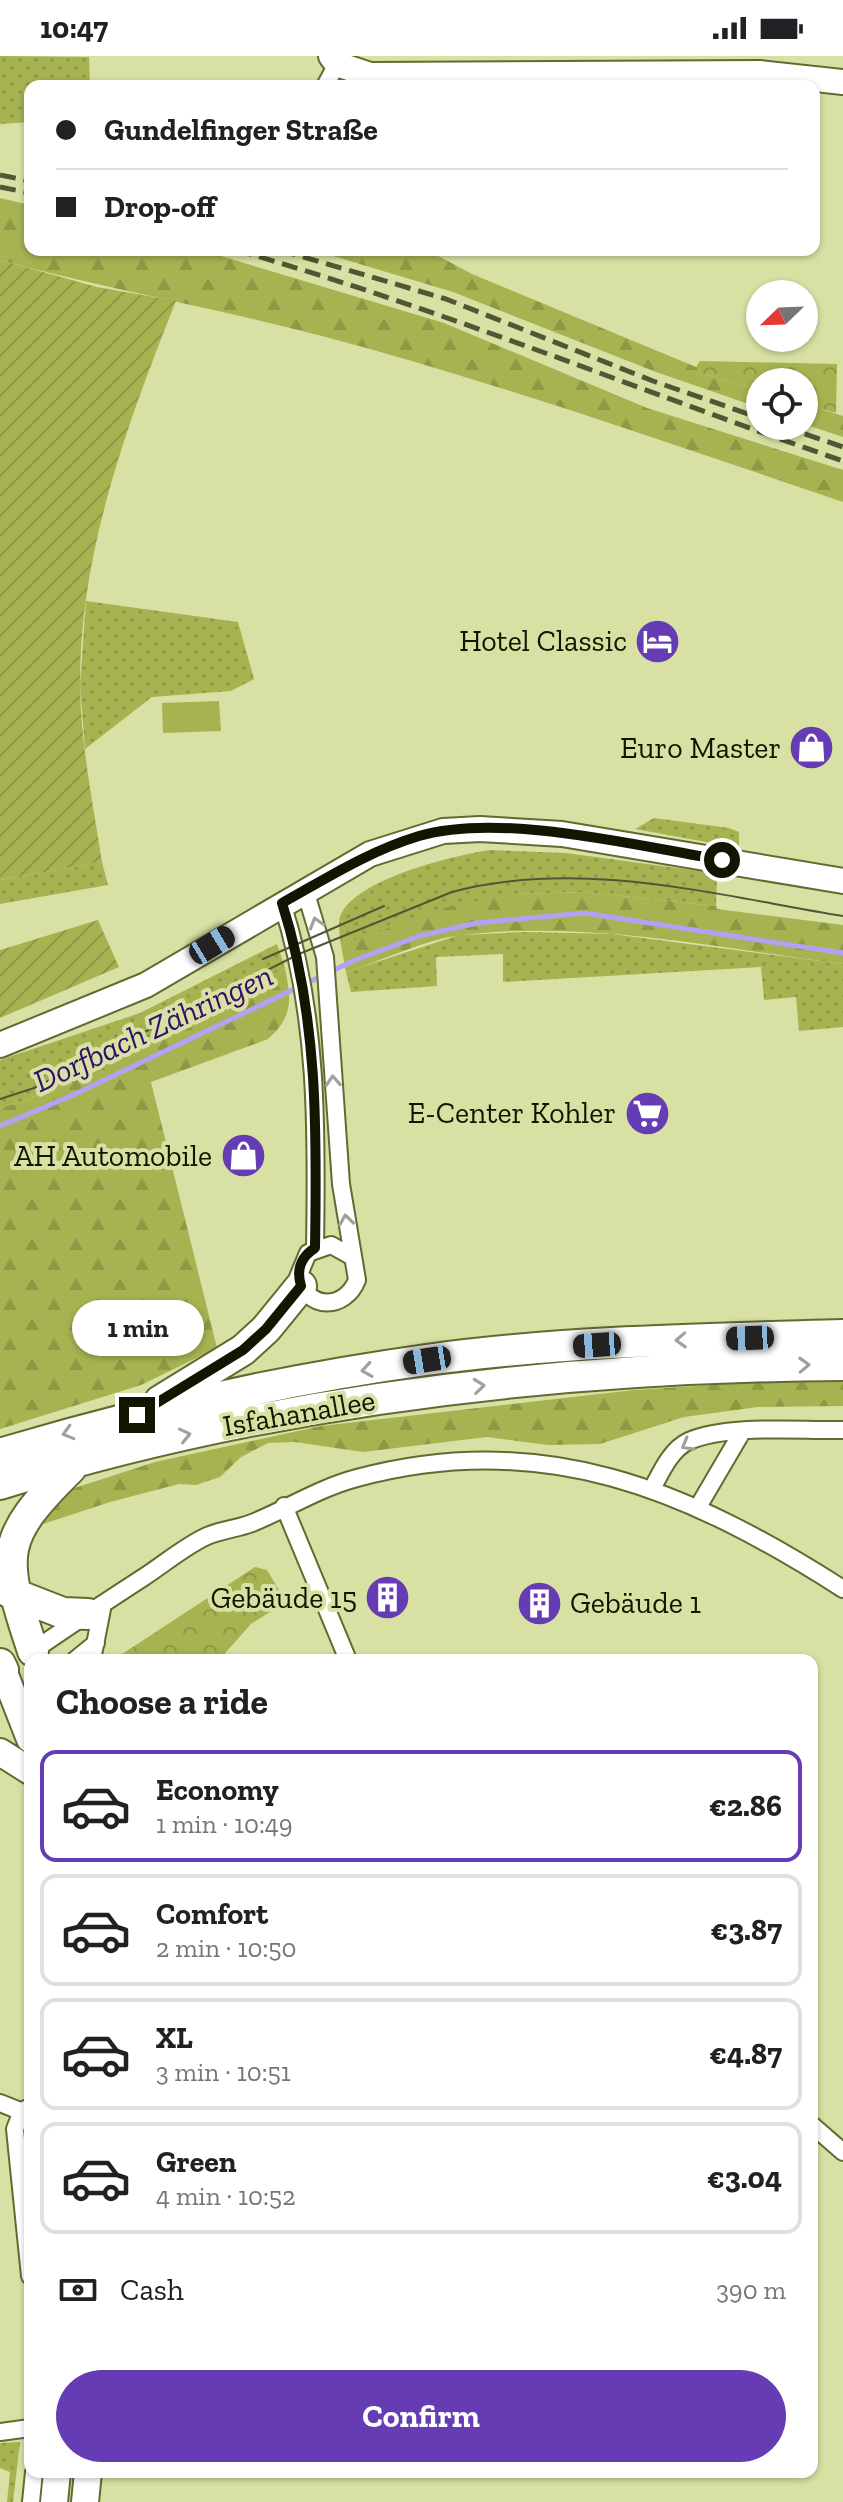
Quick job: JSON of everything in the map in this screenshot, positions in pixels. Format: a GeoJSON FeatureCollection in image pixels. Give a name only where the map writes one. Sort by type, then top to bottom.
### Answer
{"type":"FeatureCollection","features":[{"type":"Feature","properties":{"kind":"highway"},"geometry":{"type":"LineString","coordinates":[[137,1415],[243,1350],[266,1329],[301,1286]]}},
{"type":"Feature","properties":{"kind":"highway","name":"Isfahanallee"},"geometry":{"type":"LineString","coordinates":[[0,1454],[137,1415],[232,1393],[427,1360],[643,1342],[843,1335]]}},
{"type":"Feature","properties":{"kind":"highway","name":"Isfahanallee"},"geometry":{"type":"LineString","coordinates":[[0,1484],[82,1460],[291,1413],[425,1393],[644,1372],[843,1365]]}},
{"type":"Feature","properties":{"kind":"highway"},"geometry":{"type":"LineString","coordinates":[[35,1654],[9,1592],[3,1559],[8,1530],[35,1497],[82,1460]]}},
{"type":"Feature","properties":{"kind":"highway"},"geometry":{"type":"LineString","coordinates":[[9,1592],[63,1613],[96,1620]]}},
{"type":"Feature","properties":{"kind":"main road"},"geometry":{"type":"LineString","coordinates":[[24,1660],[1,1669],[24,1724]]}},
{"type":"Feature","properties":{"kind":"main road"},"geometry":{"type":"LineString","coordinates":[[0,1752],[24,1767]]}},
{"type":"Feature","properties":{"kind":"main road"},"geometry":{"type":"LineString","coordinates":[[54,2502],[56,2478]]}},
{"type":"Feature","properties":{"kind":"main road"},"geometry":{"type":"LineString","coordinates":[[85,2502],[87,2478]]}},
{"type":"Feature","properties":{"kind":"street"},"geometry":{"type":"LineString","coordinates":[[327,80],[334,60],[370,75],[760,73],[843,82]]}},
{"type":"Feature","properties":{"kind":"street"},"geometry":{"type":"LineString","coordinates":[[0,1045],[146,985],[370,854],[419,836],[480,829],[562,834],[843,881]]}},
{"type":"Feature","properties":{"kind":"street"},"geometry":{"type":"LineString","coordinates":[[305,890],[325,957],[336,1128],[351,1256],[357,1280],[346,1298],[337,1303],[315,1301],[301,1286],[299,1268],[315,1248],[331,1245],[351,1256]]}},
{"type":"Feature","properties":{"kind":"street"},"geometry":{"type":"LineString","coordinates":[[282,903],[302,967],[307,997],[316,1145],[315,1248]]}},
{"type":"Feature","properties":{"kind":"street"},"geometry":{"type":"LineString","coordinates":[[652,1489],[672,1455],[687,1442],[742,1432],[843,1430]]}},
{"type":"Feature","properties":{"kind":"street"},"geometry":{"type":"LineString","coordinates":[[698,1507],[742,1432]]}},
{"type":"Feature","properties":{"kind":"street"},"geometry":{"type":"LineString","coordinates":[[37,1654],[96,1620],[206,1536],[252,1523],[284,1506],[358,1478],[434,1464],[497,1458],[595,1472],[652,1489],[724,1519],[843,1589]]}},
{"type":"Feature","properties":{"kind":"street"},"geometry":{"type":"LineString","coordinates":[[284,1506],[346,1654]]}},
{"type":"Feature","properties":{"kind":"street"},"geometry":{"type":"LineString","coordinates":[[78,1654],[96,1620]]}},
{"type":"Feature","properties":{"kind":"street"},"geometry":{"type":"LineString","coordinates":[[93,1654],[96,1620]]}},
{"type":"Feature","properties":{"kind":"street"},"geometry":{"type":"LineString","coordinates":[[0,2103],[24,2110]]}},
{"type":"Feature","properties":{"kind":"street"},"geometry":{"type":"LineString","coordinates":[[24,2116],[15,2129],[24,2217]]}},
{"type":"Feature","properties":{"kind":"street"},"geometry":{"type":"LineString","coordinates":[[818,2130],[843,2152]]}},
{"type":"Feature","properties":{"kind":"street"},"geometry":{"type":"LineString","coordinates":[[0,2432],[24,2429]]}},
{"type":"Feature","properties":{"kind":"street"},"geometry":{"type":"LineString","coordinates":[[31,2502],[33,2478]]}},
{"type":"Feature","properties":{"kind":"green space"},"geometry":{"type":"Polygon","coordinates":[[[0,56],[89,57],[90,80],[24,80],[24,122],[0,124],[0,56]]]}},
{"type":"Feature","properties":{"kind":"green space"},"geometry":{"type":"Polygon","coordinates":[[[0,198],[24,204],[24,256],[221,256],[444,323],[647,408],[843,470],[843,502],[582,414],[385,353],[278,325],[0,260],[0,198]]]}},
{"type":"Feature","properties":{"kind":"green space"},"geometry":{"type":"Polygon","coordinates":[[[333,256],[438,256],[472,274],[696,367],[701,373],[746,386],[746,403],[656,372],[453,292],[333,256]]]}},
{"type":"Feature","properties":{"kind":"green space"},"geometry":{"type":"Polygon","coordinates":[[[0,260],[97,287],[176,301],[140,394],[109,490],[88,587],[82,637],[81,709],[102,862],[0,880],[0,260]]]}},
{"type":"Feature","properties":{"kind":"green space"},"geometry":{"type":"Polygon","coordinates":[[[700,361],[837,364],[836,413],[818,408],[818,368],[746,368],[746,386],[701,373],[696,367],[700,361]]]}},
{"type":"Feature","properties":{"kind":"green space"},"geometry":{"type":"Polygon","coordinates":[[[818,408],[843,416],[843,437],[818,429],[818,408]]]}},
{"type":"Feature","properties":{"kind":"green space"},"geometry":{"type":"Polygon","coordinates":[[[86,601],[238,622],[254,679],[231,691],[152,697],[85,749],[80,685],[86,601]]]}},
{"type":"Feature","properties":{"kind":"green space"},"geometry":{"type":"Polygon","coordinates":[[[219,701],[221,731],[163,733],[162,703],[219,701]]]}},
{"type":"Feature","properties":{"kind":"green space"},"geometry":{"type":"Polygon","coordinates":[[[654,818],[729,828],[739,832],[739,848],[635,829],[654,818]]]}},
{"type":"Feature","properties":{"kind":"green space"},"geometry":{"type":"Polygon","coordinates":[[[490,850],[566,853],[706,872],[717,878],[716,906],[585,892],[514,894],[341,945],[341,914],[351,901],[367,890],[431,863],[490,850]]]}},
{"type":"Feature","properties":{"kind":"green space"},"geometry":{"type":"Polygon","coordinates":[[[102,862],[108,885],[0,904],[0,880],[102,862]]]}},
{"type":"Feature","properties":{"kind":"green space"},"geometry":{"type":"Polygon","coordinates":[[[585,892],[716,906],[717,909],[843,925],[843,964],[605,933],[509,931],[448,937],[346,972],[341,945],[454,905],[514,894],[585,892]]]}},
{"type":"Feature","properties":{"kind":"green space"},"geometry":{"type":"Polygon","coordinates":[[[98,920],[119,967],[0,1018],[0,950],[98,920]]]}},
{"type":"Feature","properties":{"kind":"green space"},"geometry":{"type":"Polygon","coordinates":[[[526,932],[612,934],[843,964],[843,1027],[799,1031],[796,997],[764,1000],[761,967],[503,982],[503,954],[436,957],[437,986],[351,992],[346,972],[459,935],[526,932]]]}},
{"type":"Feature","properties":{"kind":"green space"},"geometry":{"type":"Polygon","coordinates":[[[277,944],[285,968],[28,1100],[0,1108],[0,1060],[140,1013],[277,944]]]}},
{"type":"Feature","properties":{"kind":"green space"},"geometry":{"type":"Polygon","coordinates":[[[285,968],[289,989],[286,1015],[268,1039],[151,1082],[217,1348],[141,1385],[0,1429],[0,1108],[28,1100],[285,968]]]}},
{"type":"Feature","properties":{"kind":"green space"},"geometry":{"type":"Polygon","coordinates":[[[786,1380],[843,1380],[843,1406],[758,1407],[684,1417],[600,1444],[548,1445],[487,1437],[363,1452],[295,1442],[268,1443],[241,1457],[220,1477],[196,1485],[179,1484],[110,1502],[37,1526],[59,1493],[155,1462],[321,1426],[634,1390],[786,1380]]]}},
{"type":"Feature","properties":{"kind":"green space"},"geometry":{"type":"Polygon","coordinates":[[[255,1567],[267,1570],[286,1602],[251,1624],[224,1654],[122,1654],[255,1567]]]}},
{"type":"Feature","properties":{"kind":"green space"},"geometry":{"type":"Polygon","coordinates":[[[20,2442],[13,2502],[7,2502],[10,2472],[0,2468],[0,2443],[20,2442]]]}},
{"type":"Feature","properties":{"kind":"waterway","name":"Dorfbach Zähringen"},"geometry":{"type":"LineString","coordinates":[[0,1126],[71,1096],[353,961],[419,936],[477,923],[584,913],[843,953]]}},
{"type":"Feature","properties":{"kind":"tram line"},"geometry":{"type":"LineString","coordinates":[[0,1099],[34,1088],[299,954],[452,892],[501,882],[550,878],[599,879],[697,890],[843,916]]}},
{"type":"Feature","properties":{"kind":"tram line"},"geometry":{"type":"LineString","coordinates":[[263,959],[384,906]]}},
{"type":"Feature","properties":{"kind":"railway"},"geometry":{"type":"LineString","coordinates":[[0,175],[24,180]]}},
{"type":"Feature","properties":{"kind":"railway"},"geometry":{"type":"LineString","coordinates":[[0,187],[24,192]]}},
{"type":"Feature","properties":{"kind":"railway"},"geometry":{"type":"LineString","coordinates":[[256,256],[465,324],[843,461]]}},
{"type":"Feature","properties":{"kind":"railway"},"geometry":{"type":"LineString","coordinates":[[300,256],[446,299],[653,381],[746,413]]}},
{"type":"Feature","properties":{"kind":"railway"},"geometry":{"type":"LineString","coordinates":[[818,438],[843,447]]}},
{"type":"Feature","properties":{"kind":"place","name":"Hotel Classic"},"geometry":{"type":"Point","coordinates":[658,641]}},
{"type":"Feature","properties":{"kind":"place","name":"Euro Master"},"geometry":{"type":"Point","coordinates":[812,748]}},
{"type":"Feature","properties":{"kind":"place","name":"E-Center Kohler"},"geometry":{"type":"Point","coordinates":[647,1113]}},
{"type":"Feature","properties":{"kind":"place","name":"AH Automobile"},"geometry":{"type":"Point","coordinates":[243,1156]}},
{"type":"Feature","properties":{"kind":"place","name":"Gebäude 15"},"geometry":{"type":"Point","coordinates":[388,1598]}},
{"type":"Feature","properties":{"kind":"place","name":"Gebäude 1"},"geometry":{"type":"Point","coordinates":[539,1603]}},
{"type":"Feature","properties":{"kind":"route"},"geometry":{"type":"LineString","coordinates":[[137,1415],[243,1350],[266,1329],[301,1286],[299,1268],[302,1260],[315,1248],[316,1145],[307,997],[299,954],[282,903],[370,854],[419,836],[443,831],[480,829],[562,834],[722,860]]}}]}
